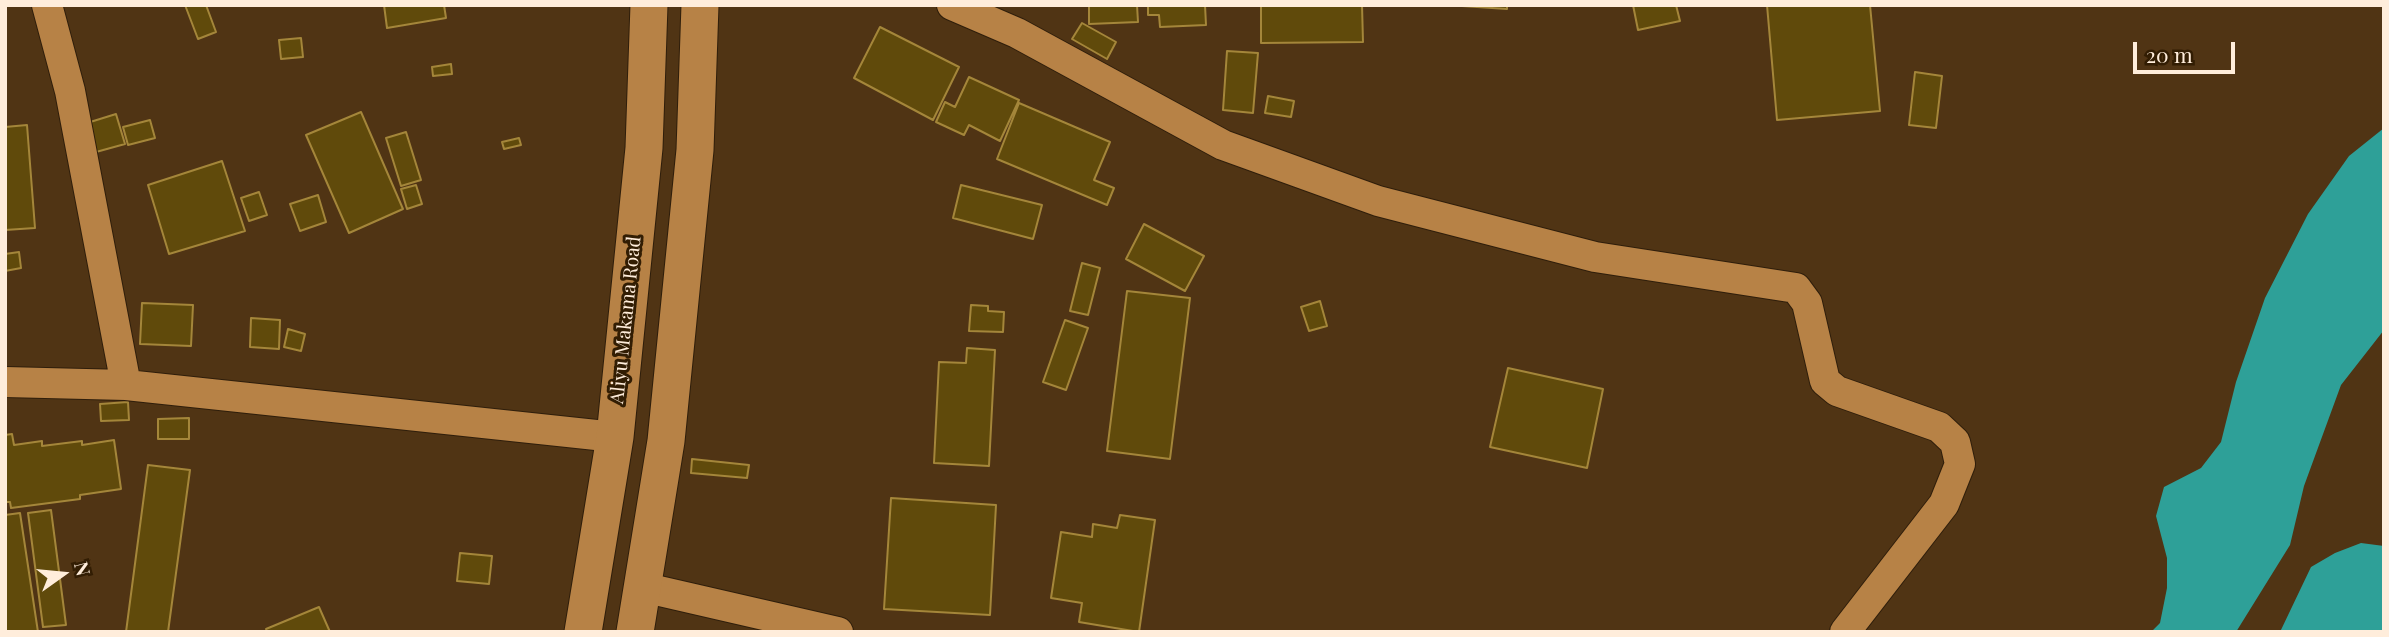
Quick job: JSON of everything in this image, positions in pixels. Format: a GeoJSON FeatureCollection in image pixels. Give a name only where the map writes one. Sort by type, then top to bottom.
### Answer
{"type":"FeatureCollection","features":[{"type":"Feature","properties":{"kind":"street"},"geometry":{"type":"LineString","coordinates":[[47,5],[70,91],[126,385]]}},
{"type":"Feature","properties":{"kind":"street","name":"Aliyu Makama Road"},"geometry":{"type":"LineString","coordinates":[[583,632],[615,437],[644,148],[649,5]]}},
{"type":"Feature","properties":{"kind":"street"},"geometry":{"type":"LineString","coordinates":[[635,632],[666,442],[695,150],[700,5]]}},
{"type":"Feature","properties":{"kind":"street"},"geometry":{"type":"LineString","coordinates":[[952,5],[1017,33],[1223,145],[1378,201],[1595,257],[1796,288],[1807,303],[1825,381],[1837,391],[1939,427],[1955,442],[1960,464],[1944,504],[1845,632]]}},
{"type":"Feature","properties":{"kind":"street"},"geometry":{"type":"LineString","coordinates":[[636,228],[687,235]]}},
{"type":"Feature","properties":{"kind":"street"},"geometry":{"type":"LineString","coordinates":[[5,382],[126,385],[615,437]]}},
{"type":"Feature","properties":{"kind":"street"},"geometry":{"type":"LineString","coordinates":[[642,587],[838,632]]}},
{"type":"Feature","properties":{"kind":"water"},"geometry":{"type":"Polygon","coordinates":[[[2384,128],[2384,330],[2341,385],[2304,486],[2290,545],[2236,632],[2151,632],[2160,623],[2167,588],[2167,558],[2156,516],[2164,487],[2201,468],[2221,442],[2236,382],[2265,298],[2308,214],[2349,156],[2384,128]]]}},
{"type":"Feature","properties":{"kind":"water"},"geometry":{"type":"Polygon","coordinates":[[[2361,543],[2384,546],[2384,632],[2280,632],[2311,567],[2335,553],[2361,543]]]}},
{"type":"Feature","properties":{"kind":"building"},"geometry":{"type":"Polygon","coordinates":[[[185,5],[206,5],[216,32],[198,39],[185,5]]]}},
{"type":"Feature","properties":{"kind":"building"},"geometry":{"type":"Polygon","coordinates":[[[384,5],[444,5],[446,18],[387,28],[384,5]]]}},
{"type":"Feature","properties":{"kind":"building"},"geometry":{"type":"Polygon","coordinates":[[[1089,5],[1137,5],[1138,22],[1089,24],[1089,5]]]}},
{"type":"Feature","properties":{"kind":"building"},"geometry":{"type":"Polygon","coordinates":[[[1148,5],[1205,5],[1206,25],[1160,27],[1159,15],[1148,15],[1148,5]]]}},
{"type":"Feature","properties":{"kind":"building"},"geometry":{"type":"Polygon","coordinates":[[[1261,5],[1362,5],[1363,42],[1261,43],[1261,5]]]}},
{"type":"Feature","properties":{"kind":"building"},"geometry":{"type":"Polygon","coordinates":[[[1447,5],[1507,5],[1507,9],[1447,5]]]}},
{"type":"Feature","properties":{"kind":"building"},"geometry":{"type":"Polygon","coordinates":[[[1633,5],[1676,5],[1680,21],[1638,30],[1633,5]]]}},
{"type":"Feature","properties":{"kind":"building"},"geometry":{"type":"Polygon","coordinates":[[[1767,5],[1870,5],[1880,111],[1777,120],[1767,5]]]}},
{"type":"Feature","properties":{"kind":"building"},"geometry":{"type":"Polygon","coordinates":[[[1082,23],[1116,42],[1107,59],[1072,39],[1082,23]]]}},
{"type":"Feature","properties":{"kind":"building"},"geometry":{"type":"Polygon","coordinates":[[[880,27],[959,67],[933,120],[854,78],[880,27]]]}},
{"type":"Feature","properties":{"kind":"building"},"geometry":{"type":"Polygon","coordinates":[[[301,38],[303,57],[281,59],[279,40],[301,38]]]}},
{"type":"Feature","properties":{"kind":"building"},"geometry":{"type":"Polygon","coordinates":[[[1227,51],[1258,53],[1253,113],[1223,110],[1227,51]]]}},
{"type":"Feature","properties":{"kind":"building"},"geometry":{"type":"Polygon","coordinates":[[[451,64],[452,74],[433,76],[432,67],[451,64]]]}},
{"type":"Feature","properties":{"kind":"building"},"geometry":{"type":"Polygon","coordinates":[[[1915,72],[1942,76],[1936,128],[1909,125],[1915,72]]]}},
{"type":"Feature","properties":{"kind":"building"},"geometry":{"type":"Polygon","coordinates":[[[969,77],[1019,100],[1000,141],[969,125],[964,135],[936,122],[945,102],[955,107],[969,77]]]}},
{"type":"Feature","properties":{"kind":"building"},"geometry":{"type":"Polygon","coordinates":[[[1268,96],[1294,101],[1291,117],[1265,113],[1268,96]]]}},
{"type":"Feature","properties":{"kind":"building"},"geometry":{"type":"Polygon","coordinates":[[[1019,103],[1110,142],[1094,180],[1114,188],[1107,205],[997,159],[1019,103]]]}},
{"type":"Feature","properties":{"kind":"building"},"geometry":{"type":"Polygon","coordinates":[[[361,112],[403,209],[349,233],[306,135],[361,112]]]}},
{"type":"Feature","properties":{"kind":"building"},"geometry":{"type":"Polygon","coordinates":[[[116,114],[125,144],[96,152],[87,123],[116,114]]]}},
{"type":"Feature","properties":{"kind":"building"},"geometry":{"type":"Polygon","coordinates":[[[150,120],[155,138],[128,145],[123,127],[150,120]]]}},
{"type":"Feature","properties":{"kind":"building"},"geometry":{"type":"Polygon","coordinates":[[[27,125],[35,228],[5,230],[5,127],[27,125]]]}},
{"type":"Feature","properties":{"kind":"building"},"geometry":{"type":"Polygon","coordinates":[[[406,132],[421,180],[401,186],[386,138],[406,132]]]}},
{"type":"Feature","properties":{"kind":"building"},"geometry":{"type":"Polygon","coordinates":[[[519,138],[521,145],[504,149],[502,142],[519,138]]]}},
{"type":"Feature","properties":{"kind":"building"},"geometry":{"type":"Polygon","coordinates":[[[222,161],[245,231],[169,254],[148,185],[222,161]]]}},
{"type":"Feature","properties":{"kind":"building"},"geometry":{"type":"Polygon","coordinates":[[[416,185],[422,204],[407,209],[401,189],[416,185]]]}},
{"type":"Feature","properties":{"kind":"building"},"geometry":{"type":"Polygon","coordinates":[[[961,185],[1042,205],[1033,239],[953,218],[961,185]]]}},
{"type":"Feature","properties":{"kind":"building"},"geometry":{"type":"Polygon","coordinates":[[[259,192],[267,215],[249,221],[241,198],[259,192]]]}},
{"type":"Feature","properties":{"kind":"building"},"geometry":{"type":"Polygon","coordinates":[[[318,195],[326,222],[300,231],[290,204],[318,195]]]}},
{"type":"Feature","properties":{"kind":"building"},"geometry":{"type":"Polygon","coordinates":[[[1144,224],[1204,256],[1185,291],[1126,259],[1144,224]]]}},
{"type":"Feature","properties":{"kind":"building"},"geometry":{"type":"Polygon","coordinates":[[[19,252],[21,268],[5,271],[5,254],[19,252]]]}},
{"type":"Feature","properties":{"kind":"building"},"geometry":{"type":"Polygon","coordinates":[[[1082,263],[1100,268],[1088,315],[1070,311],[1082,263]]]}},
{"type":"Feature","properties":{"kind":"building"},"geometry":{"type":"Polygon","coordinates":[[[1127,291],[1190,298],[1170,459],[1107,451],[1127,291]]]}},
{"type":"Feature","properties":{"kind":"building"},"geometry":{"type":"Polygon","coordinates":[[[1320,301],[1327,326],[1309,331],[1301,307],[1320,301]]]}},
{"type":"Feature","properties":{"kind":"building"},"geometry":{"type":"Polygon","coordinates":[[[142,303],[193,305],[191,346],[140,344],[142,303]]]}},
{"type":"Feature","properties":{"kind":"building"},"geometry":{"type":"Polygon","coordinates":[[[971,305],[988,306],[988,311],[1004,312],[1003,332],[969,331],[971,305]]]}},
{"type":"Feature","properties":{"kind":"building"},"geometry":{"type":"Polygon","coordinates":[[[251,318],[280,320],[279,349],[250,347],[251,318]]]}},
{"type":"Feature","properties":{"kind":"building"},"geometry":{"type":"Polygon","coordinates":[[[1065,320],[1088,328],[1066,390],[1043,382],[1065,320]]]}},
{"type":"Feature","properties":{"kind":"building"},"geometry":{"type":"Polygon","coordinates":[[[288,329],[305,334],[301,351],[284,347],[288,329]]]}},
{"type":"Feature","properties":{"kind":"building"},"geometry":{"type":"Polygon","coordinates":[[[967,348],[995,350],[989,466],[934,463],[939,362],[966,363],[967,348]]]}},
{"type":"Feature","properties":{"kind":"building"},"geometry":{"type":"Polygon","coordinates":[[[1508,368],[1603,389],[1587,468],[1490,447],[1508,368]]]}},
{"type":"Feature","properties":{"kind":"building"},"geometry":{"type":"Polygon","coordinates":[[[128,402],[129,420],[101,421],[100,404],[128,402]]]}},
{"type":"Feature","properties":{"kind":"building"},"geometry":{"type":"Polygon","coordinates":[[[189,418],[189,439],[158,439],[158,419],[189,418]]]}},
{"type":"Feature","properties":{"kind":"building"},"geometry":{"type":"Polygon","coordinates":[[[12,434],[14,445],[42,441],[42,446],[82,441],[82,445],[114,440],[121,489],[80,495],[80,499],[11,508],[10,502],[5,502],[5,435],[12,434]]]}},
{"type":"Feature","properties":{"kind":"building"},"geometry":{"type":"Polygon","coordinates":[[[692,459],[749,465],[747,478],[691,473],[692,459]]]}},
{"type":"Feature","properties":{"kind":"building"},"geometry":{"type":"Polygon","coordinates":[[[148,465],[190,470],[168,632],[126,632],[148,465]]]}},
{"type":"Feature","properties":{"kind":"building"},"geometry":{"type":"Polygon","coordinates":[[[891,498],[996,505],[990,615],[884,609],[891,498]]]}},
{"type":"Feature","properties":{"kind":"building"},"geometry":{"type":"Polygon","coordinates":[[[51,510],[66,625],[43,627],[28,513],[51,510]]]}},
{"type":"Feature","properties":{"kind":"building"},"geometry":{"type":"Polygon","coordinates":[[[20,513],[38,632],[5,632],[5,515],[20,513]]]}},
{"type":"Feature","properties":{"kind":"building"},"geometry":{"type":"Polygon","coordinates":[[[1120,515],[1155,520],[1139,632],[1079,622],[1082,603],[1051,598],[1061,532],[1092,537],[1093,524],[1117,528],[1120,515]]]}},
{"type":"Feature","properties":{"kind":"building"},"geometry":{"type":"Polygon","coordinates":[[[460,553],[492,556],[489,584],[457,581],[460,553]]]}},
{"type":"Feature","properties":{"kind":"building"},"geometry":{"type":"Polygon","coordinates":[[[319,607],[330,632],[268,632],[266,629],[319,607]]]}}]}
